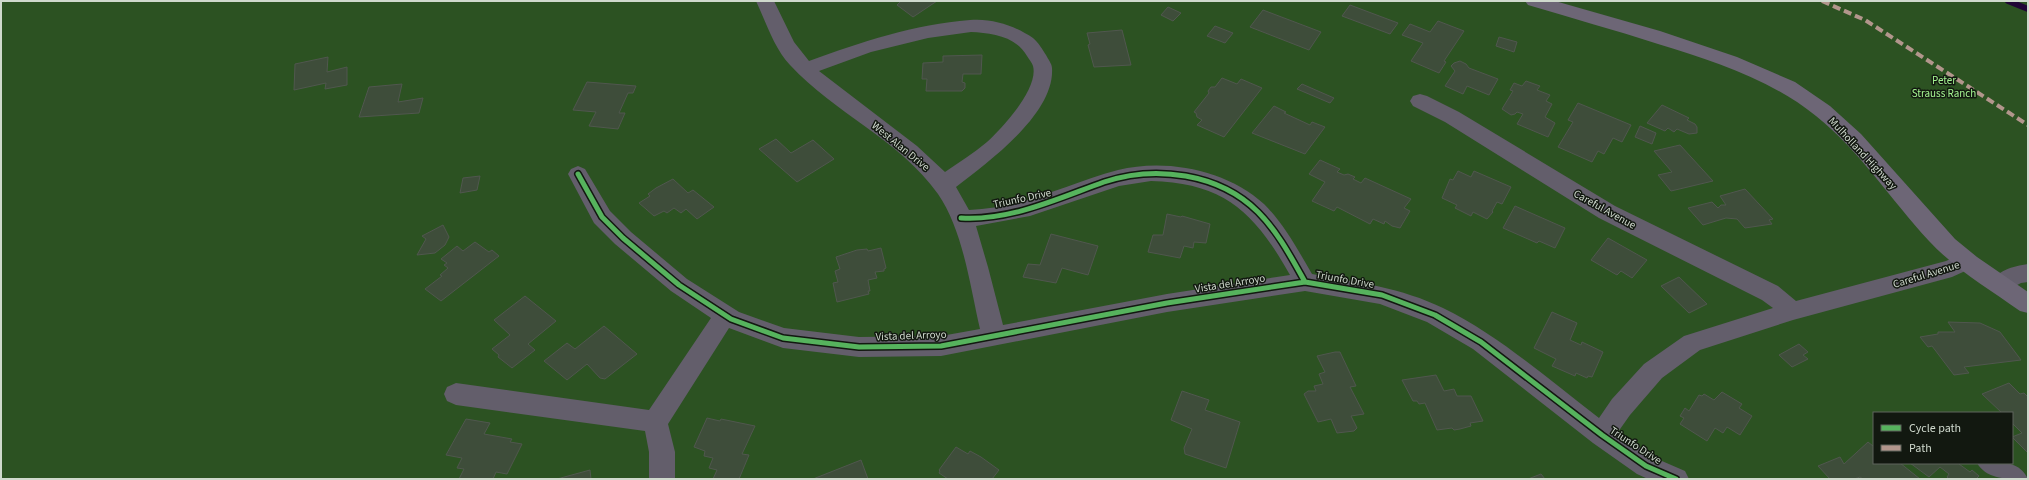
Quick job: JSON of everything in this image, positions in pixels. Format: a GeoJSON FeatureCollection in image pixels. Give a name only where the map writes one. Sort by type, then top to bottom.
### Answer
{"type":"FeatureCollection","features":[{"type":"Feature","properties":{"kind":"main road","name":"Mulholland Highway"},"geometry":{"type":"LineString","coordinates":[[1534,1],[1733,61],[1767,76],[1794,91],[1823,111],[1847,133],[1938,236],[1966,261],[2028,304]]}},
{"type":"Feature","properties":{"kind":"street"},"geometry":{"type":"LineString","coordinates":[[765,1],[785,44],[796,60],[806,70],[866,47],[928,32],[971,26],[993,27],[1015,35],[1031,46],[1042,67],[1042,84],[1029,109],[994,147],[943,185]]}},
{"type":"Feature","properties":{"kind":"street","name":"West Alan Drive"},"geometry":{"type":"LineString","coordinates":[[806,70],[817,81],[929,167],[943,185],[953,201],[968,239],[994,337]]}},
{"type":"Feature","properties":{"kind":"street","name":"Careful Avenue"},"geometry":{"type":"LineString","coordinates":[[1420,101],[1452,117],[1607,212],[1770,293],[1793,311]]}},
{"type":"Feature","properties":{"kind":"street","name":"Triunfo Drive"},"geometry":{"type":"LineString","coordinates":[[960,218],[971,219],[1029,209],[1064,199],[1119,178],[1152,173],[1195,177],[1226,190],[1248,203],[1268,224],[1305,282],[1382,295],[1435,315],[1481,342],[1602,435],[1646,466],[1676,479]]}},
{"type":"Feature","properties":{"kind":"street","name":"Vista del Arroyo"},"geometry":{"type":"LineString","coordinates":[[578,174],[602,217],[623,238],[679,285],[731,319],[783,338],[859,347],[941,346],[994,337],[1167,302],[1305,282]]}},
{"type":"Feature","properties":{"kind":"street","name":"Careful Avenue"},"geometry":{"type":"LineString","coordinates":[[1602,435],[1621,407],[1653,371],[1692,343],[1793,311],[1952,268],[1966,261]]}},
{"type":"Feature","properties":{"kind":"street"},"geometry":{"type":"LineString","coordinates":[[2000,285],[2016,275],[2028,273]]}},
{"type":"Feature","properties":{"kind":"street"},"geometry":{"type":"LineString","coordinates":[[662,479],[662,452],[654,422],[725,315]]}},
{"type":"Feature","properties":{"kind":"street"},"geometry":{"type":"LineString","coordinates":[[456,394],[654,422]]}},
{"type":"Feature","properties":{"kind":"street"},"geometry":{"type":"LineString","coordinates":[[1992,464],[2016,479]]}},
{"type":"Feature","properties":{"kind":"green space","name":"Peter Strauss Ranch"},"geometry":{"type":"Polygon","coordinates":[[[1,1],[2028,1],[2028,479],[1,479],[1,1]]]}},
{"type":"Feature","properties":{"kind":"building"},"geometry":{"type":"Polygon","coordinates":[[[901,1],[937,1],[913,17],[897,5],[901,1]]]}},
{"type":"Feature","properties":{"kind":"building"},"geometry":{"type":"Polygon","coordinates":[[[1350,5],[1398,23],[1390,34],[1342,16],[1350,5]]]}},
{"type":"Feature","properties":{"kind":"building"},"geometry":{"type":"Polygon","coordinates":[[[1168,7],[1181,13],[1173,21],[1161,15],[1168,7]]]}},
{"type":"Feature","properties":{"kind":"building"},"geometry":{"type":"Polygon","coordinates":[[[1263,10],[1321,32],[1309,50],[1250,27],[1263,10]]]}},
{"type":"Feature","properties":{"kind":"building"},"geometry":{"type":"Polygon","coordinates":[[[1438,21],[1464,31],[1444,61],[1446,62],[1439,73],[1411,61],[1423,43],[1402,35],[1410,24],[1430,32],[1438,21]]]}},
{"type":"Feature","properties":{"kind":"building"},"geometry":{"type":"Polygon","coordinates":[[[1215,26],[1233,33],[1225,43],[1207,36],[1215,26]]]}},
{"type":"Feature","properties":{"kind":"building"},"geometry":{"type":"Polygon","coordinates":[[[1122,30],[1131,65],[1094,67],[1088,45],[1090,44],[1087,33],[1122,30]]]}},
{"type":"Feature","properties":{"kind":"building"},"geometry":{"type":"Polygon","coordinates":[[[1499,37],[1517,42],[1514,52],[1496,46],[1499,37]]]}},
{"type":"Feature","properties":{"kind":"building"},"geometry":{"type":"Polygon","coordinates":[[[982,55],[981,74],[963,74],[962,82],[965,83],[965,88],[962,91],[926,91],[927,79],[922,79],[923,63],[943,62],[943,56],[982,55]]]}},
{"type":"Feature","properties":{"kind":"building"},"geometry":{"type":"Polygon","coordinates":[[[328,57],[327,72],[347,67],[347,85],[325,89],[326,83],[294,90],[295,64],[328,57]]]}},
{"type":"Feature","properties":{"kind":"building"},"geometry":{"type":"Polygon","coordinates":[[[1460,61],[1466,64],[1469,68],[1498,79],[1489,95],[1467,86],[1463,94],[1445,86],[1455,71],[1451,66],[1460,61]]]}},
{"type":"Feature","properties":{"kind":"building"},"geometry":{"type":"Polygon","coordinates":[[[1222,78],[1237,84],[1241,79],[1262,88],[1224,137],[1197,125],[1202,120],[1197,117],[1196,113],[1194,112],[1209,93],[1208,91],[1211,87],[1215,87],[1222,78]]]}},
{"type":"Feature","properties":{"kind":"building"},"geometry":{"type":"Polygon","coordinates":[[[1526,81],[1540,86],[1537,90],[1550,95],[1546,101],[1552,104],[1545,117],[1555,123],[1548,137],[1517,124],[1523,114],[1517,112],[1511,115],[1502,109],[1513,91],[1510,90],[1514,83],[1522,86],[1526,81]]]}},
{"type":"Feature","properties":{"kind":"building"},"geometry":{"type":"Polygon","coordinates":[[[587,82],[636,86],[633,93],[628,93],[619,113],[625,113],[618,129],[589,126],[596,112],[573,110],[587,82]]]}},
{"type":"Feature","properties":{"kind":"building"},"geometry":{"type":"Polygon","coordinates":[[[402,84],[398,102],[423,98],[419,113],[359,117],[369,87],[402,84]]]}},
{"type":"Feature","properties":{"kind":"building"},"geometry":{"type":"Polygon","coordinates":[[[1302,84],[1334,98],[1330,103],[1297,89],[1302,84]]]}},
{"type":"Feature","properties":{"kind":"building"},"geometry":{"type":"Polygon","coordinates":[[[1578,103],[1631,125],[1622,142],[1613,138],[1604,154],[1598,151],[1592,162],[1558,147],[1573,122],[1568,120],[1578,103]]]}},
{"type":"Feature","properties":{"kind":"building"},"geometry":{"type":"Polygon","coordinates":[[[1662,105],[1689,118],[1687,120],[1695,124],[1697,127],[1697,133],[1689,134],[1677,129],[1674,132],[1668,128],[1665,131],[1647,123],[1662,105]]]}},
{"type":"Feature","properties":{"kind":"building"},"geometry":{"type":"Polygon","coordinates":[[[1274,106],[1286,112],[1284,113],[1310,125],[1312,122],[1325,127],[1305,154],[1252,133],[1274,106]]]}},
{"type":"Feature","properties":{"kind":"building"},"geometry":{"type":"Polygon","coordinates":[[[1640,126],[1656,133],[1652,144],[1635,137],[1640,126]]]}},
{"type":"Feature","properties":{"kind":"building"},"geometry":{"type":"Polygon","coordinates":[[[776,139],[791,153],[813,140],[834,159],[797,182],[759,149],[776,139]]]}},
{"type":"Feature","properties":{"kind":"building"},"geometry":{"type":"Polygon","coordinates":[[[1680,145],[1713,181],[1671,191],[1658,175],[1672,172],[1654,151],[1680,145]]]}},
{"type":"Feature","properties":{"kind":"building"},"geometry":{"type":"Polygon","coordinates":[[[1320,160],[1340,169],[1337,172],[1355,177],[1353,179],[1361,183],[1365,178],[1411,199],[1404,208],[1410,211],[1400,228],[1392,226],[1385,221],[1384,224],[1373,219],[1370,224],[1337,207],[1334,211],[1312,201],[1325,182],[1309,174],[1320,160]]]}},
{"type":"Feature","properties":{"kind":"building"},"geometry":{"type":"Polygon","coordinates":[[[1458,171],[1471,177],[1474,171],[1511,187],[1502,204],[1497,202],[1492,211],[1493,212],[1487,219],[1473,212],[1471,216],[1455,208],[1457,205],[1442,198],[1450,179],[1453,180],[1458,171]]]}},
{"type":"Feature","properties":{"kind":"building"},"geometry":{"type":"Polygon","coordinates":[[[480,176],[477,190],[460,193],[463,178],[480,176]]]}},
{"type":"Feature","properties":{"kind":"building"},"geometry":{"type":"Polygon","coordinates":[[[673,179],[688,193],[693,190],[714,207],[697,219],[686,209],[681,213],[674,208],[667,213],[664,211],[654,216],[639,203],[650,196],[648,194],[656,188],[673,179]]]}},
{"type":"Feature","properties":{"kind":"building"},"geometry":{"type":"Polygon","coordinates":[[[1745,189],[1773,219],[1769,220],[1772,224],[1745,228],[1737,219],[1726,218],[1703,225],[1688,208],[1712,202],[1718,208],[1721,205],[1726,205],[1720,196],[1745,189]]]}},
{"type":"Feature","properties":{"kind":"building"},"geometry":{"type":"Polygon","coordinates":[[[1515,206],[1565,228],[1555,248],[1539,241],[1537,243],[1503,228],[1515,206]]]}},
{"type":"Feature","properties":{"kind":"building"},"geometry":{"type":"Polygon","coordinates":[[[1167,214],[1182,216],[1210,224],[1206,243],[1194,242],[1193,248],[1184,246],[1180,258],[1148,252],[1153,235],[1163,235],[1167,214]]]}},
{"type":"Feature","properties":{"kind":"building"},"geometry":{"type":"Polygon","coordinates":[[[443,225],[449,237],[445,245],[435,253],[417,255],[426,239],[422,236],[443,225]]]}},
{"type":"Feature","properties":{"kind":"building"},"geometry":{"type":"Polygon","coordinates":[[[1051,234],[1098,246],[1088,275],[1062,268],[1056,283],[1023,277],[1028,264],[1040,265],[1051,234]]]}},
{"type":"Feature","properties":{"kind":"building"},"geometry":{"type":"Polygon","coordinates":[[[1608,238],[1647,260],[1632,278],[1621,271],[1617,275],[1591,260],[1608,238]]]}},
{"type":"Feature","properties":{"kind":"building"},"geometry":{"type":"Polygon","coordinates":[[[475,242],[489,252],[492,250],[499,256],[441,301],[425,289],[442,276],[440,275],[448,268],[444,265],[447,263],[441,259],[457,246],[463,251],[475,242]]]}},
{"type":"Feature","properties":{"kind":"building"},"geometry":{"type":"Polygon","coordinates":[[[881,248],[886,268],[884,271],[875,272],[877,278],[868,280],[870,291],[868,291],[869,294],[837,302],[833,283],[838,282],[835,271],[840,269],[836,257],[857,250],[867,249],[868,251],[881,248]]]}},
{"type":"Feature","properties":{"kind":"building"},"geometry":{"type":"Polygon","coordinates":[[[1679,277],[1707,304],[1689,313],[1661,286],[1679,277]]]}},
{"type":"Feature","properties":{"kind":"building"},"geometry":{"type":"Polygon","coordinates":[[[525,296],[556,321],[528,344],[535,350],[512,368],[498,357],[499,355],[492,349],[510,335],[494,320],[525,296]]]}},
{"type":"Feature","properties":{"kind":"building"},"geometry":{"type":"Polygon","coordinates":[[[1552,312],[1577,323],[1570,340],[1581,345],[1582,342],[1603,352],[1592,377],[1588,376],[1587,378],[1576,373],[1575,376],[1552,366],[1556,359],[1534,348],[1552,312]]]}},
{"type":"Feature","properties":{"kind":"building"},"geometry":{"type":"Polygon","coordinates":[[[1948,322],[1980,323],[2000,332],[2021,360],[1964,367],[1969,373],[1954,375],[1932,346],[1928,347],[1920,337],[1938,334],[1938,332],[1955,332],[1948,322]]]}},
{"type":"Feature","properties":{"kind":"building"},"geometry":{"type":"Polygon","coordinates":[[[604,326],[637,354],[605,379],[600,378],[587,364],[567,380],[544,361],[567,343],[575,349],[604,326]]]}},
{"type":"Feature","properties":{"kind":"building"},"geometry":{"type":"Polygon","coordinates":[[[1799,344],[1808,352],[1803,355],[1808,359],[1792,367],[1779,355],[1799,344]]]}},
{"type":"Feature","properties":{"kind":"building"},"geometry":{"type":"Polygon","coordinates":[[[1340,352],[1356,386],[1350,387],[1364,414],[1351,416],[1357,428],[1354,431],[1337,433],[1331,419],[1318,422],[1304,394],[1308,391],[1316,391],[1314,386],[1323,384],[1319,374],[1325,372],[1317,356],[1340,352]]]}},
{"type":"Feature","properties":{"kind":"building"},"geometry":{"type":"Polygon","coordinates":[[[1436,375],[1444,391],[1454,389],[1457,396],[1471,396],[1483,421],[1470,423],[1471,426],[1460,429],[1454,430],[1452,428],[1437,430],[1425,403],[1419,404],[1417,401],[1413,401],[1402,380],[1436,375]]]}},
{"type":"Feature","properties":{"kind":"building"},"geometry":{"type":"Polygon","coordinates":[[[2009,383],[2020,394],[2024,393],[2028,397],[2028,453],[2013,438],[2013,437],[2022,433],[2013,424],[2013,412],[2001,412],[1982,394],[2009,383]]]}},
{"type":"Feature","properties":{"kind":"building"},"geometry":{"type":"Polygon","coordinates":[[[1182,391],[1209,400],[1205,410],[1240,422],[1226,468],[1185,454],[1184,448],[1192,429],[1171,420],[1182,391]]]}},
{"type":"Feature","properties":{"kind":"building"},"geometry":{"type":"Polygon","coordinates":[[[1722,392],[1742,404],[1739,408],[1752,416],[1740,435],[1727,427],[1723,433],[1715,428],[1707,441],[1680,424],[1684,418],[1680,416],[1685,408],[1689,411],[1699,395],[1702,396],[1704,394],[1714,400],[1722,392]]]}},
{"type":"Feature","properties":{"kind":"building"},"geometry":{"type":"Polygon","coordinates":[[[707,418],[720,421],[721,419],[755,426],[742,454],[749,455],[739,479],[713,479],[717,470],[709,468],[713,458],[704,456],[705,451],[694,447],[707,418]]]}},
{"type":"Feature","properties":{"kind":"building"},"geometry":{"type":"Polygon","coordinates":[[[466,419],[490,423],[484,434],[512,439],[510,442],[522,444],[507,474],[496,472],[493,479],[459,479],[464,469],[457,468],[462,458],[446,455],[466,419]]]}},
{"type":"Feature","properties":{"kind":"building"},"geometry":{"type":"Polygon","coordinates":[[[1868,442],[1873,446],[1873,464],[1901,464],[1920,479],[1863,479],[1860,477],[1854,479],[1830,479],[1818,466],[1840,457],[1844,464],[1868,442]]]}},
{"type":"Feature","properties":{"kind":"building"},"geometry":{"type":"Polygon","coordinates":[[[956,447],[968,454],[970,451],[999,470],[992,479],[948,479],[939,473],[939,470],[956,447]]]}},
{"type":"Feature","properties":{"kind":"building"},"geometry":{"type":"Polygon","coordinates":[[[861,460],[868,479],[813,479],[861,460]]]}},
{"type":"Feature","properties":{"kind":"building"},"geometry":{"type":"Polygon","coordinates":[[[1911,464],[1959,464],[1970,472],[1972,470],[1979,476],[1977,478],[1979,479],[1949,479],[1947,477],[1949,474],[1940,467],[1929,477],[1911,464]]]}},
{"type":"Feature","properties":{"kind":"building"},"geometry":{"type":"Polygon","coordinates":[[[590,470],[591,479],[557,479],[590,470]]]}},
{"type":"Feature","properties":{"kind":"building"},"geometry":{"type":"Polygon","coordinates":[[[1541,474],[1545,479],[1528,479],[1541,474]]]}},
{"type":"Feature","properties":{"kind":"waterway"},"geometry":{"type":"LineString","coordinates":[[2008,1],[2028,9]]}},
{"type":"Feature","properties":{"kind":"marked path"},"geometry":{"type":"LineString","coordinates":[[1822,1],[1865,20],[2028,125]]}},
{"type":"Feature","properties":{"kind":"cycle path"},"geometry":{"type":"LineString","coordinates":[[961,218],[996,215],[1043,205],[1105,182],[1134,175],[1151,173],[1186,176],[1220,186],[1248,203],[1265,220],[1280,240],[1305,282],[1382,295],[1435,315],[1481,342],[1602,435],[1646,466],[1676,479]]}},
{"type":"Feature","properties":{"kind":"cycle path"},"geometry":{"type":"LineString","coordinates":[[578,174],[602,217],[623,238],[679,285],[731,319],[783,338],[859,347],[941,346],[1167,303],[1305,282]]}}]}
